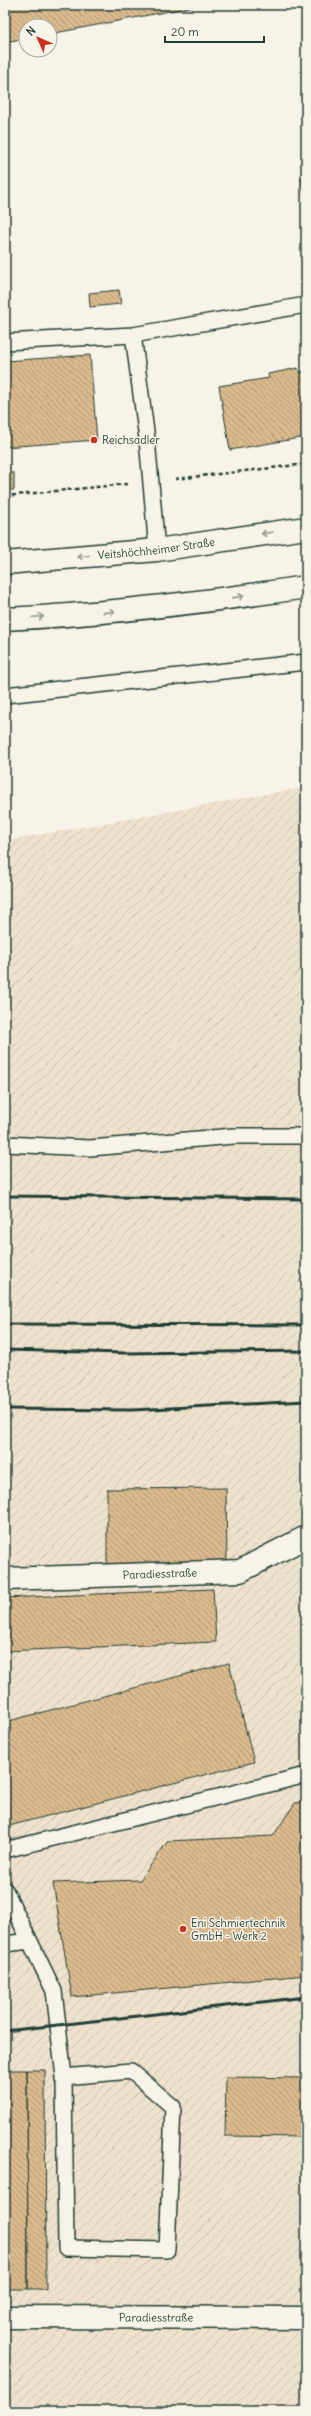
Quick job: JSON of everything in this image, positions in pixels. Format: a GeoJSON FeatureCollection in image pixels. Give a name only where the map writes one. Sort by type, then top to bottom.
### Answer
{"type":"FeatureCollection","features":[{"type":"Feature","properties":{"kind":"main road","name":"Veitshöchheimer Straße"},"geometry":{"type":"LineString","coordinates":[[5,562],[157,550],[306,528]]}},
{"type":"Feature","properties":{"kind":"main road"},"geometry":{"type":"LineString","coordinates":[[5,619],[70,616],[194,603],[306,587]]}},
{"type":"Feature","properties":{"kind":"main road","name":"Paradiesstraße"},"geometry":{"type":"LineString","coordinates":[[5,1579],[240,1571],[306,1537]]}},
{"type":"Feature","properties":{"kind":"main road","name":"Paradiesstraße"},"geometry":{"type":"LineString","coordinates":[[5,2317],[306,2318]]}},
{"type":"Feature","properties":{"kind":"lane"},"geometry":{"type":"LineString","coordinates":[[5,342],[133,335],[306,305]]}},
{"type":"Feature","properties":{"kind":"lane"},"geometry":{"type":"LineString","coordinates":[[133,335],[148,446],[157,550]]}},
{"type":"Feature","properties":{"kind":"lane"},"geometry":{"type":"LineString","coordinates":[[5,694],[306,662]]}},
{"type":"Feature","properties":{"kind":"lane"},"geometry":{"type":"LineString","coordinates":[[5,1144],[90,1148],[234,1136],[306,1136]]}},
{"type":"Feature","properties":{"kind":"lane"},"geometry":{"type":"LineString","coordinates":[[5,1850],[306,1775]]}},
{"type":"Feature","properties":{"kind":"lane"},"geometry":{"type":"LineString","coordinates":[[5,1890],[54,1991],[64,2077],[66,2248],[167,2250],[173,2107],[132,2071],[64,2077]]}},
{"type":"Feature","properties":{"kind":"lane"},"geometry":{"type":"LineString","coordinates":[[5,1944],[30,1940]]}},
{"type":"Feature","properties":{"kind":"shaded area"},"geometry":{"type":"Polygon","coordinates":[[[306,787],[306,2411],[5,2411],[5,841],[306,787]]]}},
{"type":"Feature","properties":{"kind":"building"},"geometry":{"type":"Polygon","coordinates":[[[5,5],[201,5],[58,32],[58,18],[18,18],[18,40],[5,42],[5,5]]]}},
{"type":"Feature","properties":{"kind":"building"},"geometry":{"type":"Polygon","coordinates":[[[306,177],[306,206],[301,178],[306,177]]]}},
{"type":"Feature","properties":{"kind":"building"},"geometry":{"type":"Polygon","coordinates":[[[119,290],[121,304],[90,307],[89,293],[119,290]]]}},
{"type":"Feature","properties":{"kind":"building"},"geometry":{"type":"Polygon","coordinates":[[[90,355],[97,440],[5,447],[5,361],[90,355]]]}},
{"type":"Feature","properties":{"kind":"building"},"geometry":{"type":"Polygon","coordinates":[[[298,368],[299,372],[306,371],[306,437],[230,450],[219,386],[269,378],[268,374],[298,368]]]}},
{"type":"Feature","properties":{"kind":"building"},"geometry":{"type":"Polygon","coordinates":[[[5,473],[14,473],[14,490],[5,490],[5,473]]]}},
{"type":"Feature","properties":{"kind":"building"},"geometry":{"type":"Polygon","coordinates":[[[226,1488],[227,1563],[107,1564],[107,1489],[226,1488]]]}},
{"type":"Feature","properties":{"kind":"building"},"geometry":{"type":"Polygon","coordinates":[[[213,1589],[216,1642],[5,1651],[5,1598],[213,1589]]]}},
{"type":"Feature","properties":{"kind":"building"},"geometry":{"type":"Polygon","coordinates":[[[229,1663],[254,1762],[5,1827],[5,1722],[229,1663]]]}},
{"type":"Feature","properties":{"kind":"building","name":"Eni Schmiertechnik GmbH - Werk 2"},"geometry":{"type":"Polygon","coordinates":[[[306,1802],[306,1975],[72,1997],[53,1883],[140,1880],[168,1841],[273,1836],[295,1803],[306,1802]]]}},
{"type":"Feature","properties":{"kind":"building"},"geometry":{"type":"Polygon","coordinates":[[[5,2070],[27,2070],[28,2289],[5,2289],[5,2070]]]}},
{"type":"Feature","properties":{"kind":"building"},"geometry":{"type":"Polygon","coordinates":[[[27,2070],[45,2070],[46,2289],[28,2289],[27,2070]]]}},
{"type":"Feature","properties":{"kind":"building"},"geometry":{"type":"Polygon","coordinates":[[[226,2077],[306,2078],[306,2137],[225,2136],[226,2077]]]}},
{"type":"Feature","properties":{"kind":"railway"},"geometry":{"type":"LineString","coordinates":[[5,1196],[306,1199]]}},
{"type":"Feature","properties":{"kind":"railway"},"geometry":{"type":"LineString","coordinates":[[5,1324],[306,1325]]}},
{"type":"Feature","properties":{"kind":"railway"},"geometry":{"type":"LineString","coordinates":[[5,1350],[124,1353],[306,1351]]}},
{"type":"Feature","properties":{"kind":"railway"},"geometry":{"type":"LineString","coordinates":[[5,1409],[132,1410],[306,1401]]}},
{"type":"Feature","properties":{"kind":"railway"},"geometry":{"type":"LineString","coordinates":[[5,2031],[306,1997]]}},
{"type":"Feature","properties":{"kind":"place","name":"Reichsadler"},"geometry":{"type":"Point","coordinates":[94,440]}},
{"type":"Feature","properties":{"kind":"place","name":"Eni Schmiertechnik GmbH - Werk 2"},"geometry":{"type":"Point","coordinates":[183,1929]}}]}
